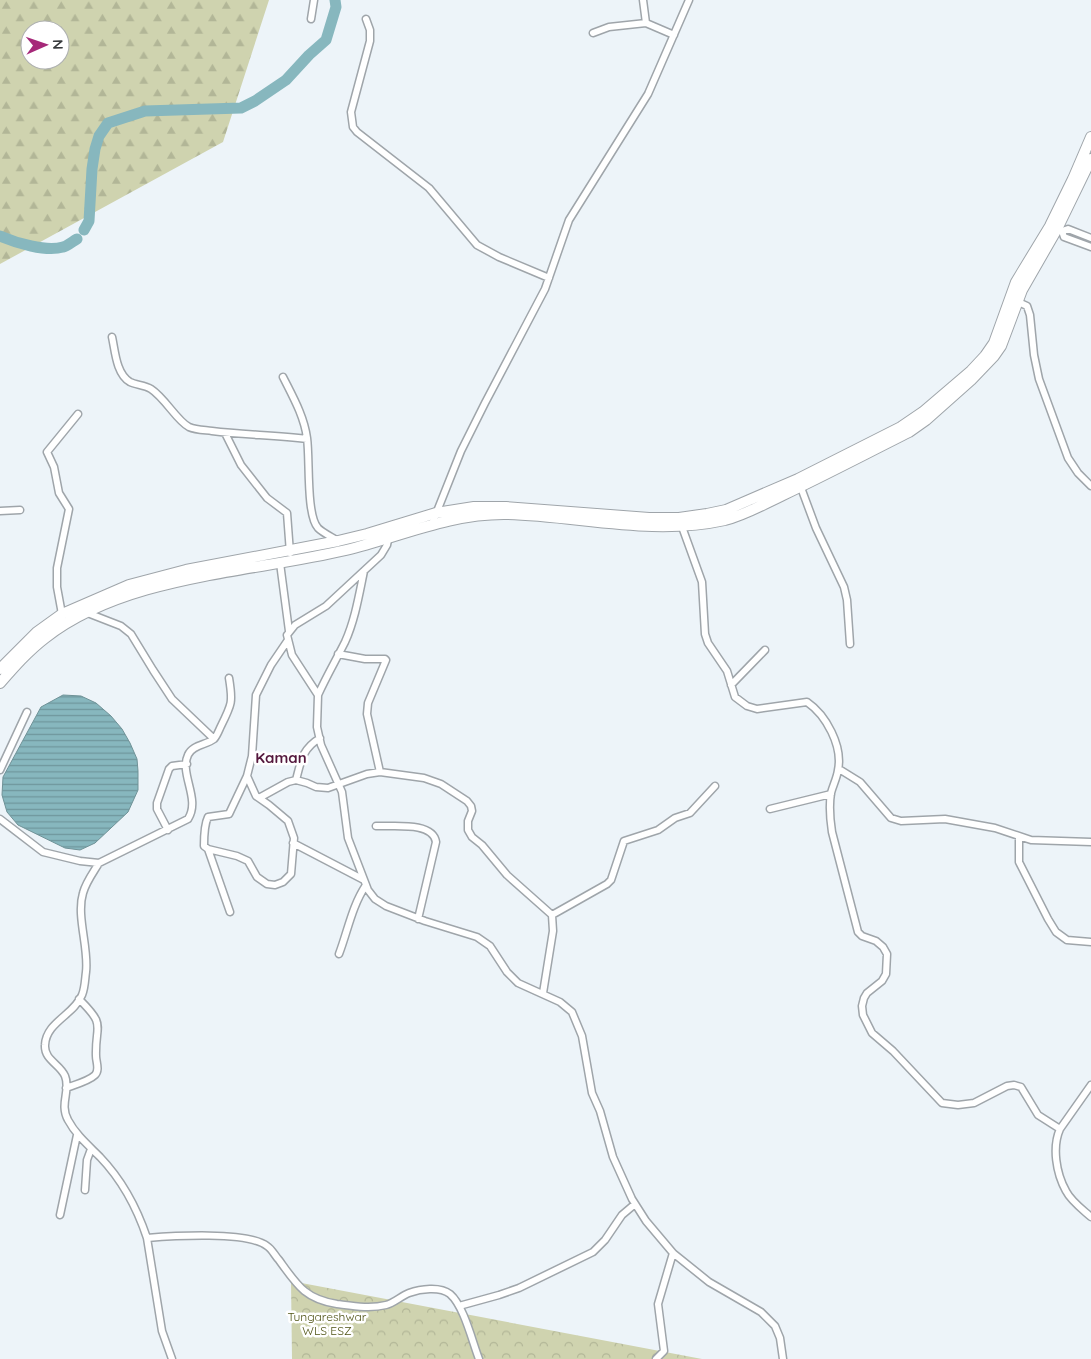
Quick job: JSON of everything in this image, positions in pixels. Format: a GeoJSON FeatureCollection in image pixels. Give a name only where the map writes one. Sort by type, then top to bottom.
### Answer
{"type":"FeatureCollection","features":[{"type":"Feature","properties":{"kind":"main road"},"geometry":{"type":"LineString","coordinates":[[1056,229],[1073,179],[1091,137]]}},
{"type":"Feature","properties":{"kind":"main road"},"geometry":{"type":"LineString","coordinates":[[0,669],[37,632],[62,614],[166,585],[287,558],[338,541],[477,516],[506,514],[651,527],[680,522],[726,510],[799,483],[901,427],[929,407],[985,356],[994,342],[1014,300],[1016,282],[1056,229],[1091,159]]}},
{"type":"Feature","properties":{"kind":"main road"},"geometry":{"type":"LineString","coordinates":[[0,683],[24,656],[83,609],[130,585],[169,574],[343,550],[436,513],[474,507],[506,507],[680,522]]}},
{"type":"Feature","properties":{"kind":"street"},"geometry":{"type":"LineString","coordinates":[[311,18],[314,0]]}},
{"type":"Feature","properties":{"kind":"street"},"geometry":{"type":"LineString","coordinates":[[643,0],[646,23]]}},
{"type":"Feature","properties":{"kind":"street"},"geometry":{"type":"LineString","coordinates":[[432,524],[462,451],[485,403],[545,289],[569,220],[648,94],[688,0]]}},
{"type":"Feature","properties":{"kind":"street"},"geometry":{"type":"LineString","coordinates":[[366,19],[370,30],[370,41],[351,112],[353,127],[428,188],[474,242],[499,257],[549,278]]}},
{"type":"Feature","properties":{"kind":"street"},"geometry":{"type":"LineString","coordinates":[[593,33],[609,27],[646,23],[674,35]]}},
{"type":"Feature","properties":{"kind":"street"},"geometry":{"type":"LineString","coordinates":[[1056,229],[1068,229],[1091,238]]}},
{"type":"Feature","properties":{"kind":"street"},"geometry":{"type":"LineString","coordinates":[[1056,229],[1064,236],[1091,247]]}},
{"type":"Feature","properties":{"kind":"street"},"geometry":{"type":"LineString","coordinates":[[1014,300],[1027,306],[1030,315],[1034,356],[1039,379],[1068,458],[1078,473],[1091,486]]}},
{"type":"Feature","properties":{"kind":"street"},"geometry":{"type":"LineString","coordinates":[[112,337],[118,366],[128,381],[150,388],[167,402],[189,426],[225,433],[280,435],[307,439]]}},
{"type":"Feature","properties":{"kind":"street"},"geometry":{"type":"LineString","coordinates":[[283,377],[303,418],[307,439],[311,490],[310,506],[314,521],[319,529],[338,541]]}},
{"type":"Feature","properties":{"kind":"street"},"geometry":{"type":"LineString","coordinates":[[64,625],[57,587],[57,568],[69,510],[59,493],[54,467],[47,452],[78,414]]}},
{"type":"Feature","properties":{"kind":"street"},"geometry":{"type":"LineString","coordinates":[[225,433],[241,465],[267,498],[287,513],[289,631],[287,635],[292,655],[318,695]]}},
{"type":"Feature","properties":{"kind":"street"},"geometry":{"type":"LineString","coordinates":[[799,483],[816,528],[844,587],[847,600],[850,644]]}},
{"type":"Feature","properties":{"kind":"street"},"geometry":{"type":"LineString","coordinates":[[0,511],[20,510]]}},
{"type":"Feature","properties":{"kind":"street"},"geometry":{"type":"LineString","coordinates":[[680,522],[702,582],[705,634],[708,643],[727,671],[735,697],[746,706],[757,709],[807,702],[818,709],[835,741],[839,769],[831,794],[830,818],[832,832],[855,926],[862,936],[876,941],[883,947],[886,954],[886,974],[882,981],[867,993],[862,1006],[863,1015],[872,1033],[942,1103],[958,1105],[974,1103],[1006,1086],[1014,1085],[1021,1087],[1038,1115],[1060,1129]]}},
{"type":"Feature","properties":{"kind":"street"},"geometry":{"type":"LineString","coordinates":[[289,631],[295,625],[326,606],[381,556],[387,544],[389,532]]}},
{"type":"Feature","properties":{"kind":"street"},"geometry":{"type":"LineString","coordinates":[[364,571],[356,607],[345,642],[318,695],[317,727],[342,792],[348,838],[365,882],[374,899],[418,919],[477,937],[490,946],[506,972],[518,983],[560,1002],[572,1012],[582,1036],[592,1093],[600,1111],[614,1157],[635,1204],[646,1221],[673,1253],[709,1282],[761,1312],[775,1326],[780,1338],[783,1359]]}},
{"type":"Feature","properties":{"kind":"street"},"geometry":{"type":"LineString","coordinates":[[83,609],[120,626],[131,634],[172,699],[214,739]]}},
{"type":"Feature","properties":{"kind":"street"},"geometry":{"type":"LineString","coordinates":[[230,912],[208,849],[204,846],[206,821],[208,817],[229,814],[247,776],[252,756],[256,695],[271,665],[288,640]]}},
{"type":"Feature","properties":{"kind":"street"},"geometry":{"type":"LineString","coordinates":[[731,685],[765,650]]}},
{"type":"Feature","properties":{"kind":"street"},"geometry":{"type":"LineString","coordinates":[[338,654],[365,659],[386,660],[368,703],[368,714],[380,772]]}},
{"type":"Feature","properties":{"kind":"street"},"geometry":{"type":"LineString","coordinates":[[172,1359],[162,1332],[147,1238],[143,1225],[123,1184],[77,1135],[66,1118],[63,1105],[66,1080],[64,1073],[49,1058],[45,1051],[46,1036],[52,1027],[75,1006],[82,994],[87,964],[82,916],[82,896],[86,883],[99,863],[168,830],[188,818],[192,805],[191,788],[186,772],[187,755],[192,749],[214,739],[232,706],[229,678]]}},
{"type":"Feature","properties":{"kind":"street"},"geometry":{"type":"LineString","coordinates":[[0,770],[27,712]]}},
{"type":"Feature","properties":{"kind":"street"},"geometry":{"type":"LineString","coordinates":[[296,780],[306,749],[309,744],[320,738]]}},
{"type":"Feature","properties":{"kind":"street"},"geometry":{"type":"LineString","coordinates":[[168,830],[157,808],[157,803],[169,769],[172,766],[187,764]]}},
{"type":"Feature","properties":{"kind":"street"},"geometry":{"type":"LineString","coordinates":[[839,769],[860,782],[883,810],[892,818],[901,821],[945,819],[995,828],[1031,840],[1091,842]]}},
{"type":"Feature","properties":{"kind":"street"},"geometry":{"type":"LineString","coordinates":[[259,798],[288,782],[296,780],[320,788],[328,788],[367,774],[380,772],[424,778],[441,784],[471,806],[472,811],[468,821],[468,830],[472,837],[482,845],[506,875],[552,915],[553,931],[543,994]]}},
{"type":"Feature","properties":{"kind":"street"},"geometry":{"type":"LineString","coordinates":[[208,849],[237,856],[248,861],[257,877],[268,884],[275,885],[283,882],[291,874],[294,838],[288,821],[269,804],[256,796],[247,776]]}},
{"type":"Feature","properties":{"kind":"street"},"geometry":{"type":"LineString","coordinates":[[552,915],[611,880],[624,841],[658,830],[675,818],[690,813],[715,786]]}},
{"type":"Feature","properties":{"kind":"street"},"geometry":{"type":"LineString","coordinates":[[770,809],[831,794]]}},
{"type":"Feature","properties":{"kind":"street"},"geometry":{"type":"LineString","coordinates":[[0,819],[43,852],[80,861],[99,863]]}},
{"type":"Feature","properties":{"kind":"street"},"geometry":{"type":"LineString","coordinates":[[376,826],[411,826],[432,834],[435,838],[436,842],[418,919]]}},
{"type":"Feature","properties":{"kind":"street"},"geometry":{"type":"LineString","coordinates":[[1019,836],[1019,862],[1056,932],[1067,940],[1091,942]]}},
{"type":"Feature","properties":{"kind":"street"},"geometry":{"type":"LineString","coordinates":[[293,843],[365,882]]}},
{"type":"Feature","properties":{"kind":"street"},"geometry":{"type":"LineString","coordinates":[[339,954],[350,924],[351,914],[365,882]]}},
{"type":"Feature","properties":{"kind":"street"},"geometry":{"type":"LineString","coordinates":[[66,1088],[94,1076],[97,1070],[96,1055],[99,1029],[97,1021],[91,1011],[79,999]]}},
{"type":"Feature","properties":{"kind":"street"},"geometry":{"type":"LineString","coordinates":[[1091,1085],[1060,1129],[1057,1136],[1056,1155],[1058,1171],[1066,1192],[1091,1217]]}},
{"type":"Feature","properties":{"kind":"street"},"geometry":{"type":"LineString","coordinates":[[60,1214],[77,1135]]}},
{"type":"Feature","properties":{"kind":"street"},"geometry":{"type":"LineString","coordinates":[[85,1190],[87,1160],[91,1149]]}},
{"type":"Feature","properties":{"kind":"street"},"geometry":{"type":"LineString","coordinates":[[459,1306],[519,1288],[593,1252],[605,1240],[622,1214],[635,1204]]}},
{"type":"Feature","properties":{"kind":"street"},"geometry":{"type":"LineString","coordinates":[[147,1238],[184,1235],[258,1240],[268,1246],[298,1286],[315,1299],[335,1304],[369,1308],[388,1305],[410,1293],[427,1289],[439,1289],[449,1293],[459,1306],[479,1359]]}},
{"type":"Feature","properties":{"kind":"street"},"geometry":{"type":"LineString","coordinates":[[656,1359],[664,1351],[658,1304],[673,1253]]}},
{"type":"Feature","properties":{"kind":"green space"},"geometry":{"type":"Polygon","coordinates":[[[0,0],[269,0],[223,142],[0,264],[0,0]]]}},
{"type":"Feature","properties":{"kind":"green space","name":"Tungareshwar WLS ESZ"},"geometry":{"type":"Polygon","coordinates":[[[291,1281],[702,1359],[292,1359],[291,1281]]]}},
{"type":"Feature","properties":{"kind":"water"},"geometry":{"type":"Polygon","coordinates":[[[63,695],[81,696],[96,703],[122,729],[137,759],[138,790],[128,812],[95,843],[80,850],[65,848],[18,825],[7,812],[2,795],[3,777],[41,707],[63,695]]]}},
{"type":"Feature","properties":{"kind":"waterway"},"geometry":{"type":"LineString","coordinates":[[84,230],[89,221],[95,149],[99,136],[108,123],[145,111],[241,108],[255,101],[286,80],[326,40],[336,7],[335,0]]}},
{"type":"Feature","properties":{"kind":"waterway"},"geometry":{"type":"LineString","coordinates":[[0,236],[40,248],[65,246],[77,239]]}},
{"type":"Feature","properties":{"kind":"district","name":"Kaman"},"geometry":{"type":"Point","coordinates":[281,758]}}]}
